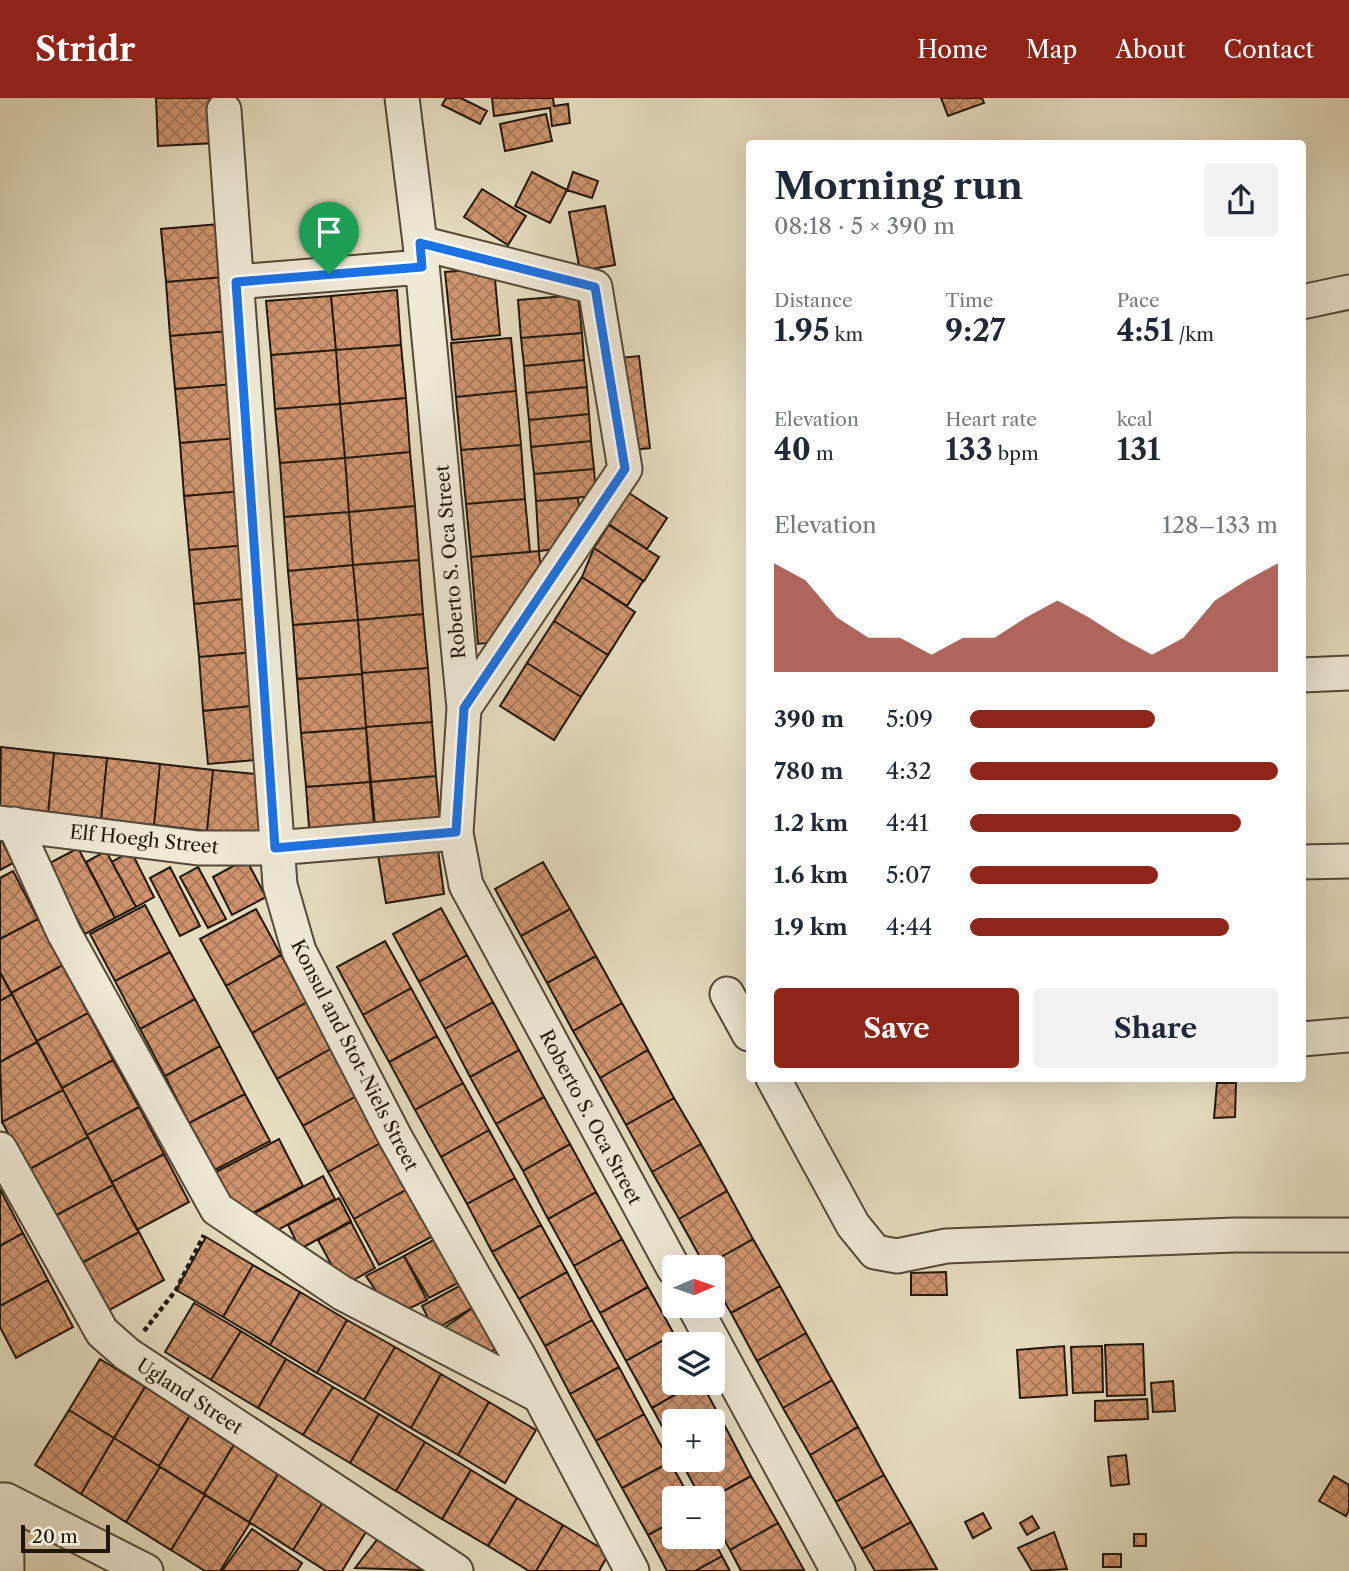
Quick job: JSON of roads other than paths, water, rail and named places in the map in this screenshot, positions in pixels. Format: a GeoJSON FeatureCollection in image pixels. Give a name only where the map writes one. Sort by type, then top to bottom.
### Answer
{"type":"FeatureCollection","features":[{"type":"Feature","properties":{"kind":"street","name":"Roberto S. Oca Street"},"geometry":{"type":"LineString","coordinates":[[402,98],[421,255],[464,708],[456,832],[466,885],[666,1255]]}},
{"type":"Feature","properties":{"kind":"street","name":"Konsul and Stot-Niels Street"},"geometry":{"type":"LineString","coordinates":[[224,110],[275,848],[280,885],[299,951],[395,1138],[517,1353],[536,1394],[632,1571]]}},
{"type":"Feature","properties":{"kind":"street"},"geometry":{"type":"LineString","coordinates":[[236,282],[421,255],[595,287],[625,469],[464,708]]}},
{"type":"Feature","properties":{"kind":"street"},"geometry":{"type":"LineString","coordinates":[[1306,301],[1349,292]]}},
{"type":"Feature","properties":{"kind":"street"},"geometry":{"type":"LineString","coordinates":[[1306,675],[1349,673]]}},
{"type":"Feature","properties":{"kind":"street"},"geometry":{"type":"LineString","coordinates":[[7,823],[64,933],[217,1209],[342,1293],[536,1394]]}},
{"type":"Feature","properties":{"kind":"street","name":"Elf Hoegh Street"},"geometry":{"type":"LineString","coordinates":[[7,823],[198,848],[275,848],[456,832]]}},
{"type":"Feature","properties":{"kind":"street"},"geometry":{"type":"LineString","coordinates":[[1306,862],[1349,861]]}},
{"type":"Feature","properties":{"kind":"street"},"geometry":{"type":"LineString","coordinates":[[727,994],[746,1029]]}},
{"type":"Feature","properties":{"kind":"street"},"geometry":{"type":"LineString","coordinates":[[1306,1039],[1349,1035]]}},
{"type":"Feature","properties":{"kind":"street"},"geometry":{"type":"LineString","coordinates":[[775,1082],[853,1224],[875,1252],[897,1256],[946,1246],[1222,1236],[1349,1235]]}},
{"type":"Feature","properties":{"kind":"street","name":"Ugland Street"},"geometry":{"type":"LineString","coordinates":[[0,1149],[102,1332],[127,1354],[456,1571]]}},
{"type":"Feature","properties":{"kind":"street"},"geometry":{"type":"LineString","coordinates":[[701,1318],[838,1571]]}},
{"type":"Feature","properties":{"kind":"street"},"geometry":{"type":"LineString","coordinates":[[7,1571],[3,1500],[146,1571]]}}]}
